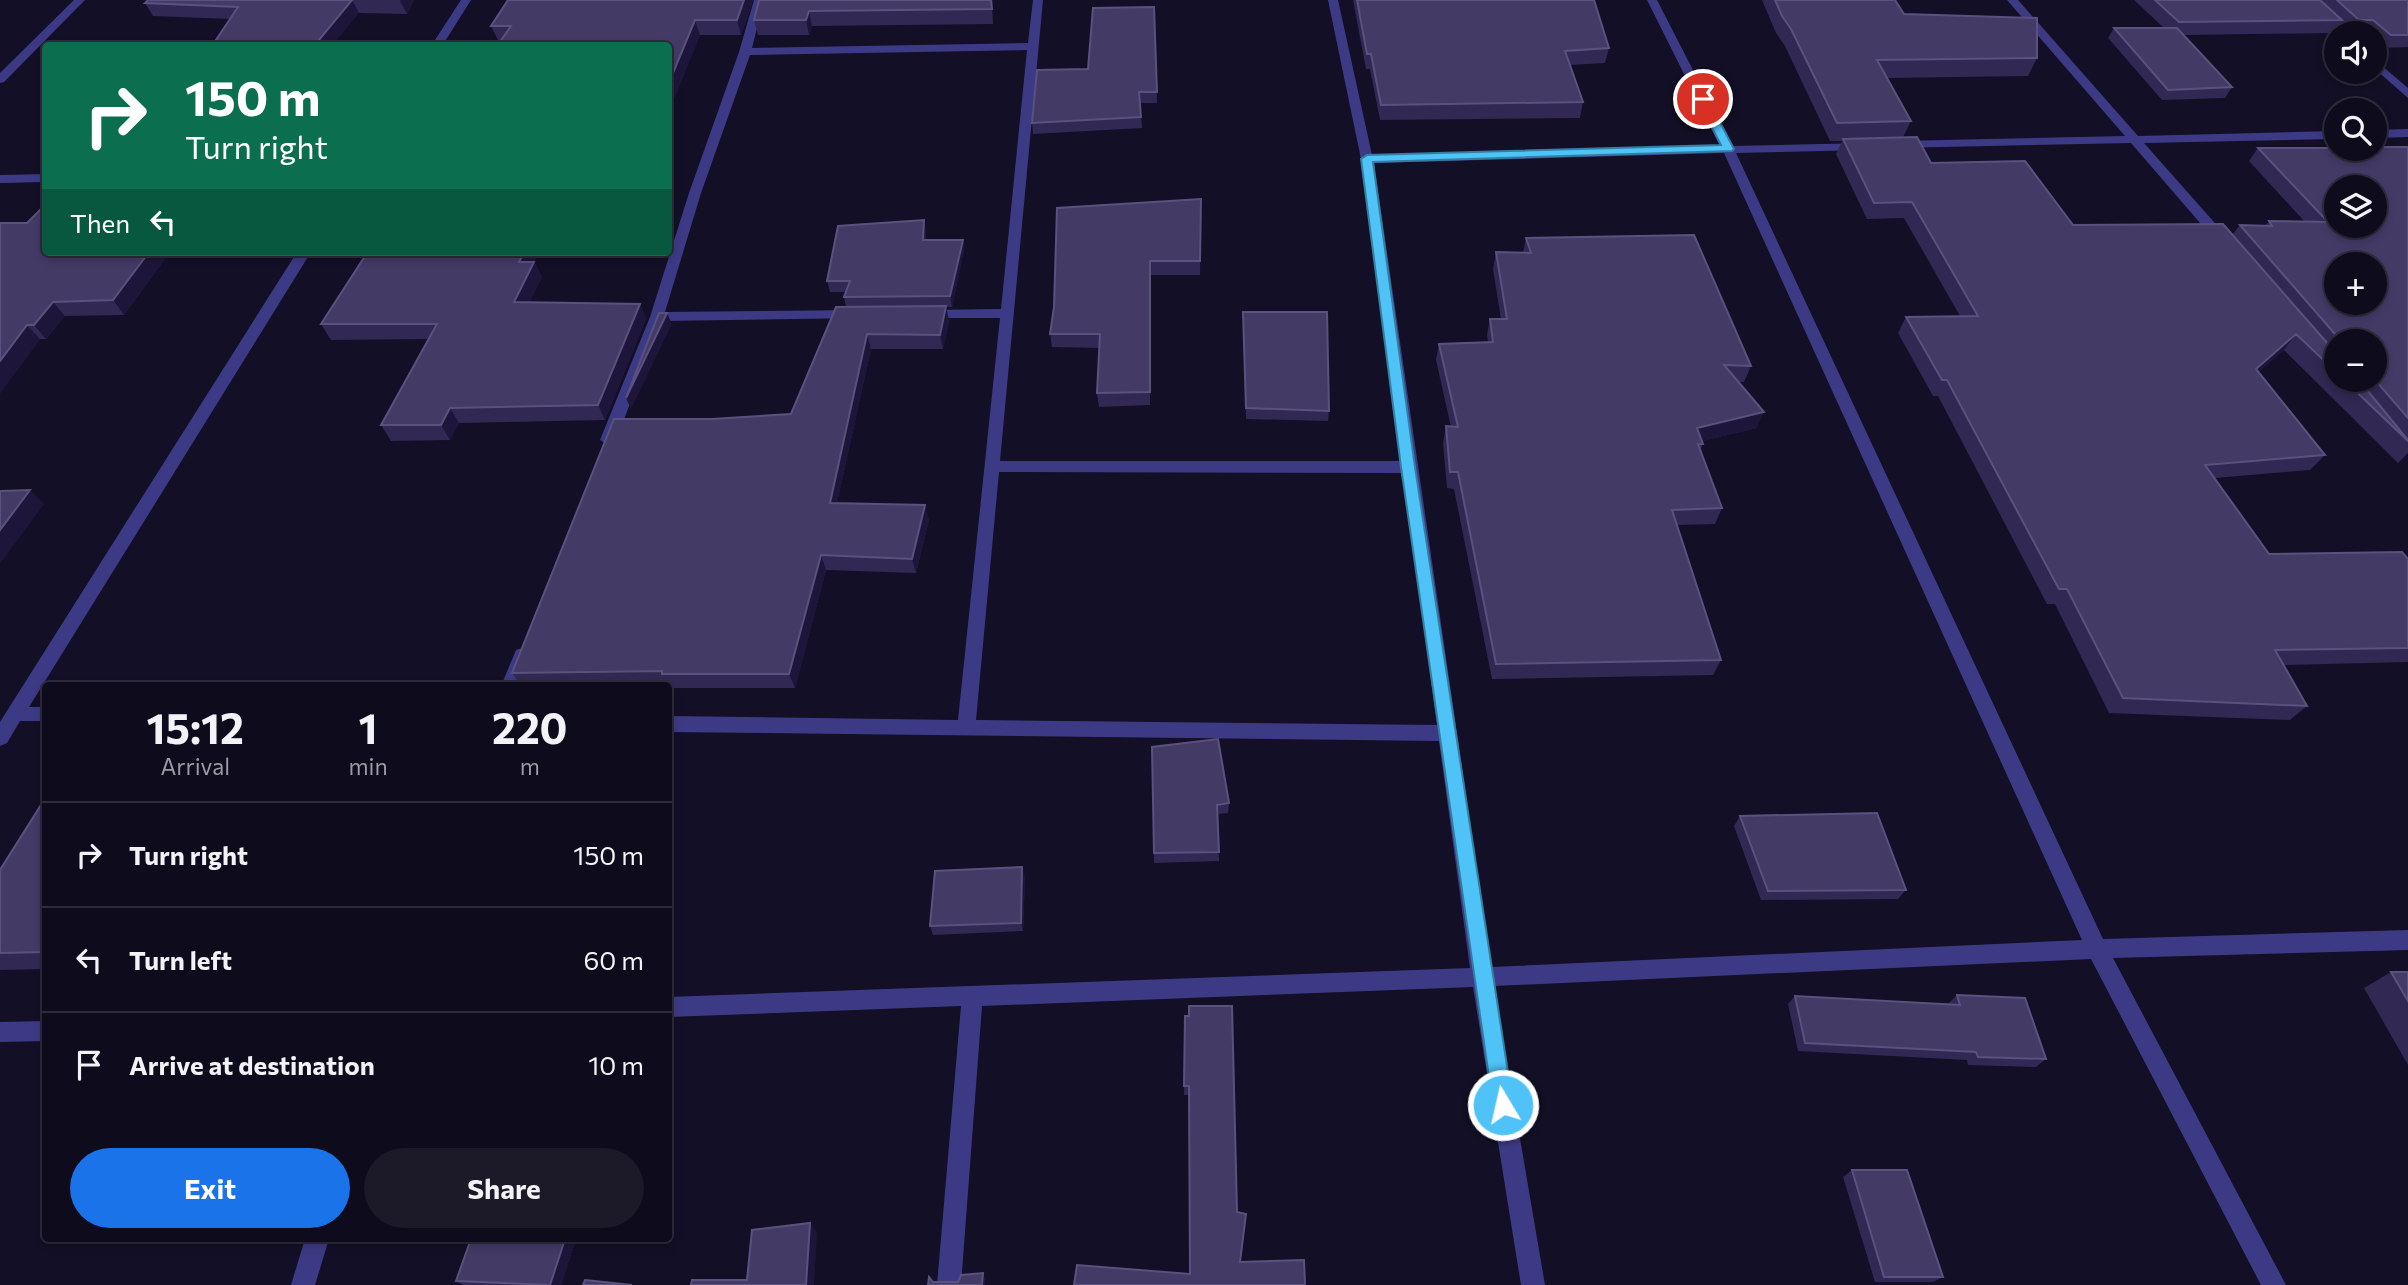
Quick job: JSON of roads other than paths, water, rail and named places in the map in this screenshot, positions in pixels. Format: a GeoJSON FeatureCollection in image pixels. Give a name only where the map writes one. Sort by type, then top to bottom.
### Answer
{"type":"FeatureCollection","features":[{"type":"Feature","properties":{"kind":"street"},"geometry":{"type":"LineString","coordinates":[[0,80],[80,0]]}},
{"type":"Feature","properties":{"kind":"street"},"geometry":{"type":"LineString","coordinates":[[439,42],[466,0]]}},
{"type":"Feature","properties":{"kind":"street"},"geometry":{"type":"LineString","coordinates":[[601,457],[657,317],[695,192],[745,52],[758,0]]}},
{"type":"Feature","properties":{"kind":"street"},"geometry":{"type":"LineString","coordinates":[[967,729],[1038,0]]}},
{"type":"Feature","properties":{"kind":"street"},"geometry":{"type":"LineString","coordinates":[[1333,0],[1367,159],[1408,467],[1449,733],[1482,977],[1533,1285]]}},
{"type":"Feature","properties":{"kind":"street"},"geometry":{"type":"LineString","coordinates":[[1652,0],[1728,149],[2098,949],[2274,1285]]}},
{"type":"Feature","properties":{"kind":"street"},"geometry":{"type":"LineString","coordinates":[[2012,0],[2137,140],[2236,257]]}},
{"type":"Feature","properties":{"kind":"street"},"geometry":{"type":"LineString","coordinates":[[2306,0],[2330,21]]}},
{"type":"Feature","properties":{"kind":"street"},"geometry":{"type":"LineString","coordinates":[[745,52],[1034,46]]}},
{"type":"Feature","properties":{"kind":"street"},"geometry":{"type":"LineString","coordinates":[[2387,74],[2408,94]]}},
{"type":"Feature","properties":{"kind":"street"},"geometry":{"type":"LineString","coordinates":[[2387,134],[2408,133]]}},
{"type":"Feature","properties":{"kind":"street"},"geometry":{"type":"LineString","coordinates":[[1367,159],[2324,135]]}},
{"type":"Feature","properties":{"kind":"street"},"geometry":{"type":"LineString","coordinates":[[0,179],[42,178]]}},
{"type":"Feature","properties":{"kind":"street"},"geometry":{"type":"LineString","coordinates":[[0,738],[301,256]]}},
{"type":"Feature","properties":{"kind":"street"},"geometry":{"type":"LineString","coordinates":[[913,314],[1007,313]]}},
{"type":"Feature","properties":{"kind":"street"},"geometry":{"type":"LineString","coordinates":[[657,317],[873,314]]}},
{"type":"Feature","properties":{"kind":"street"},"geometry":{"type":"LineString","coordinates":[[992,466],[1408,467]]}},
{"type":"Feature","properties":{"kind":"street"},"geometry":{"type":"LineString","coordinates":[[512,682],[530,635]]}},
{"type":"Feature","properties":{"kind":"street"},"geometry":{"type":"LineString","coordinates":[[15,714],[42,714]]}},
{"type":"Feature","properties":{"kind":"street"},"geometry":{"type":"LineString","coordinates":[[672,724],[1449,733]]}},
{"type":"Feature","properties":{"kind":"street"},"geometry":{"type":"LineString","coordinates":[[672,1007],[1482,977],[2098,949],[2408,940]]}},
{"type":"Feature","properties":{"kind":"street"},"geometry":{"type":"LineString","coordinates":[[949,1285],[972,996]]}},
{"type":"Feature","properties":{"kind":"street"},"geometry":{"type":"LineString","coordinates":[[0,1032],[42,1031]]}},
{"type":"Feature","properties":{"kind":"street"},"geometry":{"type":"LineString","coordinates":[[303,1285],[316,1242]]}}]}
